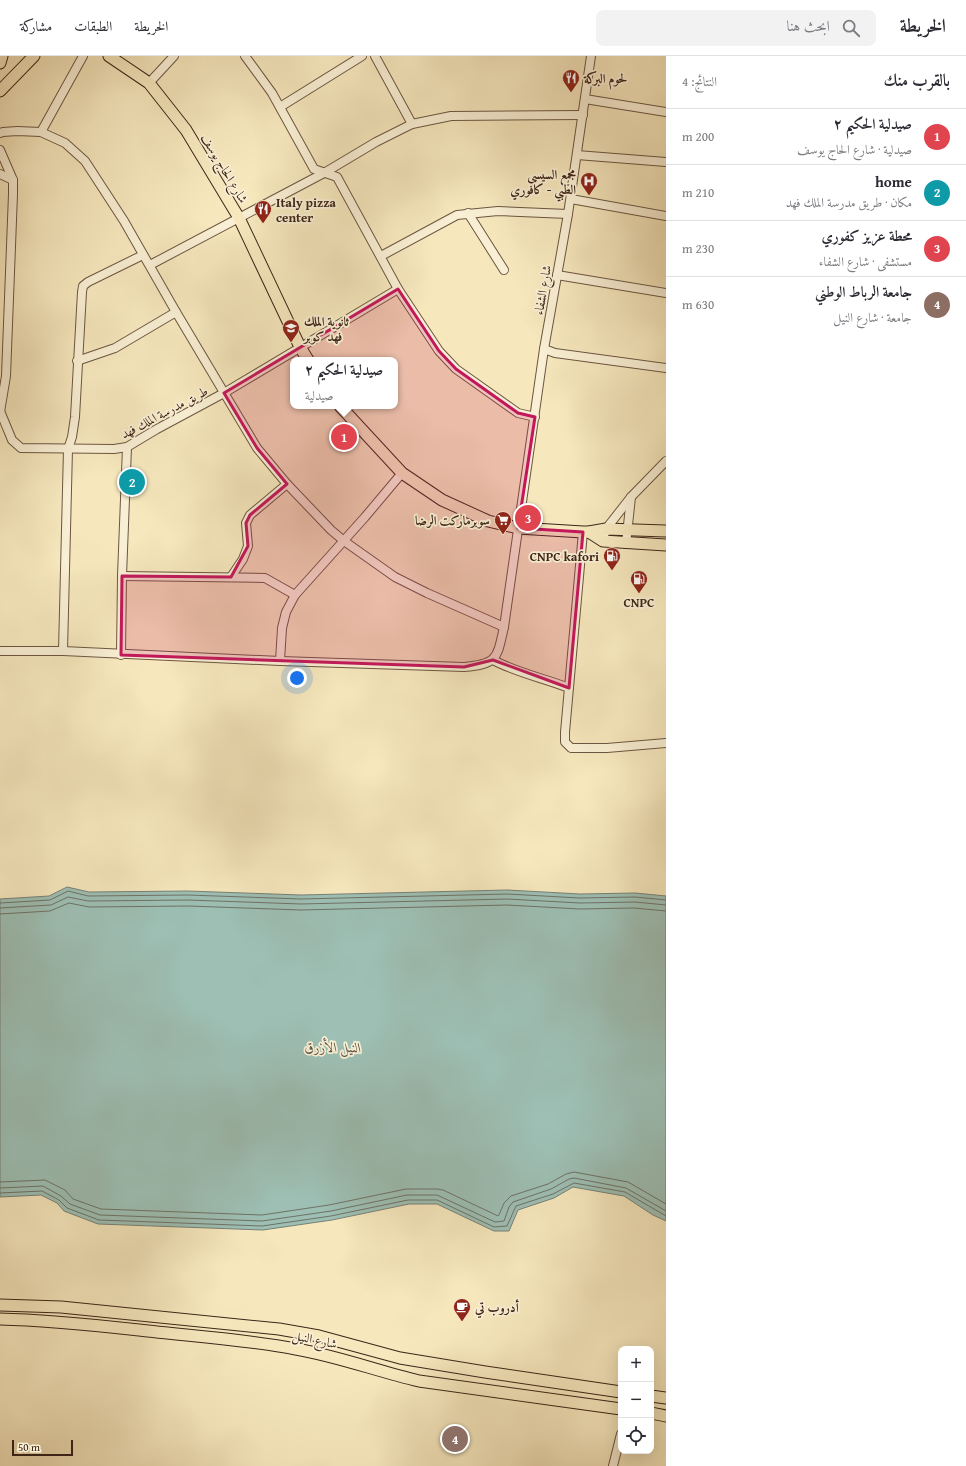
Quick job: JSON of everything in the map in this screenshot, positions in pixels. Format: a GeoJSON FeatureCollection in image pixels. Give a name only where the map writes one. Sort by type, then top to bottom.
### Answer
{"type":"FeatureCollection","features":[{"type":"Feature","properties":{"kind":"main road"},"geometry":{"type":"LineString","coordinates":[[0,62],[2,56]]}},
{"type":"Feature","properties":{"kind":"main road"},"geometry":{"type":"LineString","coordinates":[[0,91],[34,56]]}},
{"type":"Feature","properties":{"kind":"main road","name":"شارع الحاج يوسف"},"geometry":{"type":"LineString","coordinates":[[109,56],[149,83],[186,130],[239,218],[306,357]]}},
{"type":"Feature","properties":{"kind":"main road"},"geometry":{"type":"LineString","coordinates":[[343,409],[402,474],[442,500],[488,521],[518,528],[586,532],[606,529],[666,531]]}},
{"type":"Feature","properties":{"kind":"main road"},"geometry":{"type":"LineString","coordinates":[[586,532],[603,541],[666,546]]}},
{"type":"Feature","properties":{"kind":"main road","name":"شارع النيل"},"geometry":{"type":"LineString","coordinates":[[0,1305],[68,1308],[279,1329],[319,1336],[400,1358],[618,1392]]}},
{"type":"Feature","properties":{"kind":"main road","name":"شارع النيل"},"geometry":{"type":"LineString","coordinates":[[0,1319],[68,1323],[205,1336],[270,1345],[335,1358],[387,1374],[419,1381],[618,1409]]}},
{"type":"Feature","properties":{"kind":"main road"},"geometry":{"type":"LineString","coordinates":[[654,1396],[666,1398]]}},
{"type":"Feature","properties":{"kind":"main road"},"geometry":{"type":"LineString","coordinates":[[654,1414],[666,1416]]}},
{"type":"Feature","properties":{"kind":"street"},"geometry":{"type":"LineString","coordinates":[[41,132],[84,56]]}},
{"type":"Feature","properties":{"kind":"street"},"geometry":{"type":"LineString","coordinates":[[149,83],[174,56]]}},
{"type":"Feature","properties":{"kind":"street"},"geometry":{"type":"LineString","coordinates":[[245,56],[272,93],[314,169],[337,177],[398,289],[439,351],[456,369],[518,413],[535,417]]}},
{"type":"Feature","properties":{"kind":"street"},"geometry":{"type":"LineString","coordinates":[[280,107],[362,56]]}},
{"type":"Feature","properties":{"kind":"street"},"geometry":{"type":"LineString","coordinates":[[375,56],[412,124]]}},
{"type":"Feature","properties":{"kind":"street","name":"شارع الشفاء"},"geometry":{"type":"LineString","coordinates":[[493,660],[498,651],[504,627],[544,349],[571,199],[582,115],[592,56]]}},
{"type":"Feature","properties":{"kind":"street"},"geometry":{"type":"LineString","coordinates":[[585,99],[666,112]]}},
{"type":"Feature","properties":{"kind":"street"},"geometry":{"type":"LineString","coordinates":[[150,265],[324,173],[376,142],[412,124],[451,116],[582,115]]}},
{"type":"Feature","properties":{"kind":"street"},"geometry":{"type":"LineString","coordinates":[[0,133],[17,131],[41,132],[65,143],[85,161],[124,221],[257,448],[287,484],[344,541],[395,576],[427,593],[504,627]]}},
{"type":"Feature","properties":{"kind":"street"},"geometry":{"type":"LineString","coordinates":[[0,150],[13,180],[6,376],[0,411]]}},
{"type":"Feature","properties":{"kind":"street"},"geometry":{"type":"LineString","coordinates":[[577,155],[666,162]]}},
{"type":"Feature","properties":{"kind":"street"},"geometry":{"type":"LineString","coordinates":[[0,174],[13,180]]}},
{"type":"Feature","properties":{"kind":"street"},"geometry":{"type":"LineString","coordinates":[[571,199],[666,216]]}},
{"type":"Feature","properties":{"kind":"street"},"geometry":{"type":"LineString","coordinates":[[381,256],[457,215],[498,211],[568,214]]}},
{"type":"Feature","properties":{"kind":"street"},"geometry":{"type":"LineString","coordinates":[[468,213],[504,270]]}},
{"type":"Feature","properties":{"kind":"street"},"geometry":{"type":"LineString","coordinates":[[63,651],[68,449],[72,437],[75,417],[77,361],[83,286],[143,255]]}},
{"type":"Feature","properties":{"kind":"street"},"geometry":{"type":"LineString","coordinates":[[557,275],[666,293]]}},
{"type":"Feature","properties":{"kind":"street","name":"طريق مدرسة الملك فهد"},"geometry":{"type":"LineString","coordinates":[[0,411],[12,440],[21,448],[114,449],[127,447],[224,393],[398,289]]}},
{"type":"Feature","properties":{"kind":"street"},"geometry":{"type":"LineString","coordinates":[[77,361],[115,348],[176,312]]}},
{"type":"Feature","properties":{"kind":"street"},"geometry":{"type":"LineString","coordinates":[[544,349],[555,353],[666,368]]}},
{"type":"Feature","properties":{"kind":"street"},"geometry":{"type":"LineString","coordinates":[[121,655],[122,576],[127,447]]}},
{"type":"Feature","properties":{"kind":"street"},"geometry":{"type":"LineString","coordinates":[[603,541],[606,529],[631,497],[666,461]]}},
{"type":"Feature","properties":{"kind":"street"},"geometry":{"type":"LineString","coordinates":[[280,661],[282,628],[286,612],[296,595],[402,474]]}},
{"type":"Feature","properties":{"kind":"street"},"geometry":{"type":"LineString","coordinates":[[231,577],[243,559],[248,546],[246,523],[250,515],[287,484]]}},
{"type":"Feature","properties":{"kind":"street"},"geometry":{"type":"LineString","coordinates":[[626,544],[626,530],[631,497]]}},
{"type":"Feature","properties":{"kind":"street"},"geometry":{"type":"LineString","coordinates":[[586,532],[569,688],[565,742],[571,748],[607,748],[666,743]]}},
{"type":"Feature","properties":{"kind":"street"},"geometry":{"type":"LineString","coordinates":[[122,576],[265,578],[296,595]]}},
{"type":"Feature","properties":{"kind":"street"},"geometry":{"type":"LineString","coordinates":[[0,651],[63,651],[121,655],[464,667],[481,666],[493,660],[515,671],[547,679],[569,688]]}},
{"type":"Feature","properties":{"kind":"street"},"geometry":{"type":"LineString","coordinates":[[612,1466],[618,1445]]}},
{"type":"Feature","properties":{"kind":"highlighted area"},"geometry":{"type":"Polygon","coordinates":[[[398,289],[439,351],[456,369],[518,413],[535,417],[518,528],[583,532],[569,688],[493,660],[464,667],[121,655],[122,576],[231,577],[248,546],[246,523],[250,515],[287,484],[257,448],[224,393],[398,289]]]}},
{"type":"Feature","properties":{"kind":"water","name":"النيل الأزرق"},"geometry":{"type":"Polygon","coordinates":[[[67,887],[89,892],[188,891],[301,895],[507,890],[580,894],[635,893],[666,896],[666,1221],[653,1215],[624,1196],[573,1187],[554,1198],[518,1210],[509,1231],[494,1231],[437,1204],[409,1204],[332,1220],[263,1230],[98,1224],[64,1211],[57,1203],[41,1195],[0,1197],[0,899],[49,896],[67,887]]]}},
{"type":"Feature","properties":{"kind":"place","name":"لحوم البركة"},"geometry":{"type":"Point","coordinates":[571,93]}},
{"type":"Feature","properties":{"kind":"place","name":"مجمع السيسي الطبي - كافوري"},"geometry":{"type":"Point","coordinates":[589,196]}},
{"type":"Feature","properties":{"kind":"place","name":"Italy pizza center"},"geometry":{"type":"Point","coordinates":[263,224]}},
{"type":"Feature","properties":{"kind":"place","name":"ثانوية الملك فهد كوبر"},"geometry":{"type":"Point","coordinates":[291,343]}},
{"type":"Feature","properties":{"kind":"place","name":"صيدلية الحكيم ٢"},"geometry":{"type":"Point","coordinates":[344,437]}},
{"type":"Feature","properties":{"kind":"place","name":"home"},"geometry":{"type":"Point","coordinates":[132,482]}},
{"type":"Feature","properties":{"kind":"place","name":"محطة عزيز كفوري"},"geometry":{"type":"Point","coordinates":[528,518]}},
{"type":"Feature","properties":{"kind":"place","name":"سوبرماركت الرضا"},"geometry":{"type":"Point","coordinates":[503,535]}},
{"type":"Feature","properties":{"kind":"place","name":"CNPC kafori"},"geometry":{"type":"Point","coordinates":[612,571]}},
{"type":"Feature","properties":{"kind":"place","name":"CNPC"},"geometry":{"type":"Point","coordinates":[639,594]}},
{"type":"Feature","properties":{"kind":"place","name":"أدروب تي"},"geometry":{"type":"Point","coordinates":[462,1322]}},
{"type":"Feature","properties":{"kind":"place","name":"جامعة الرباط الوطني"},"geometry":{"type":"Point","coordinates":[455,1439]}}]}
